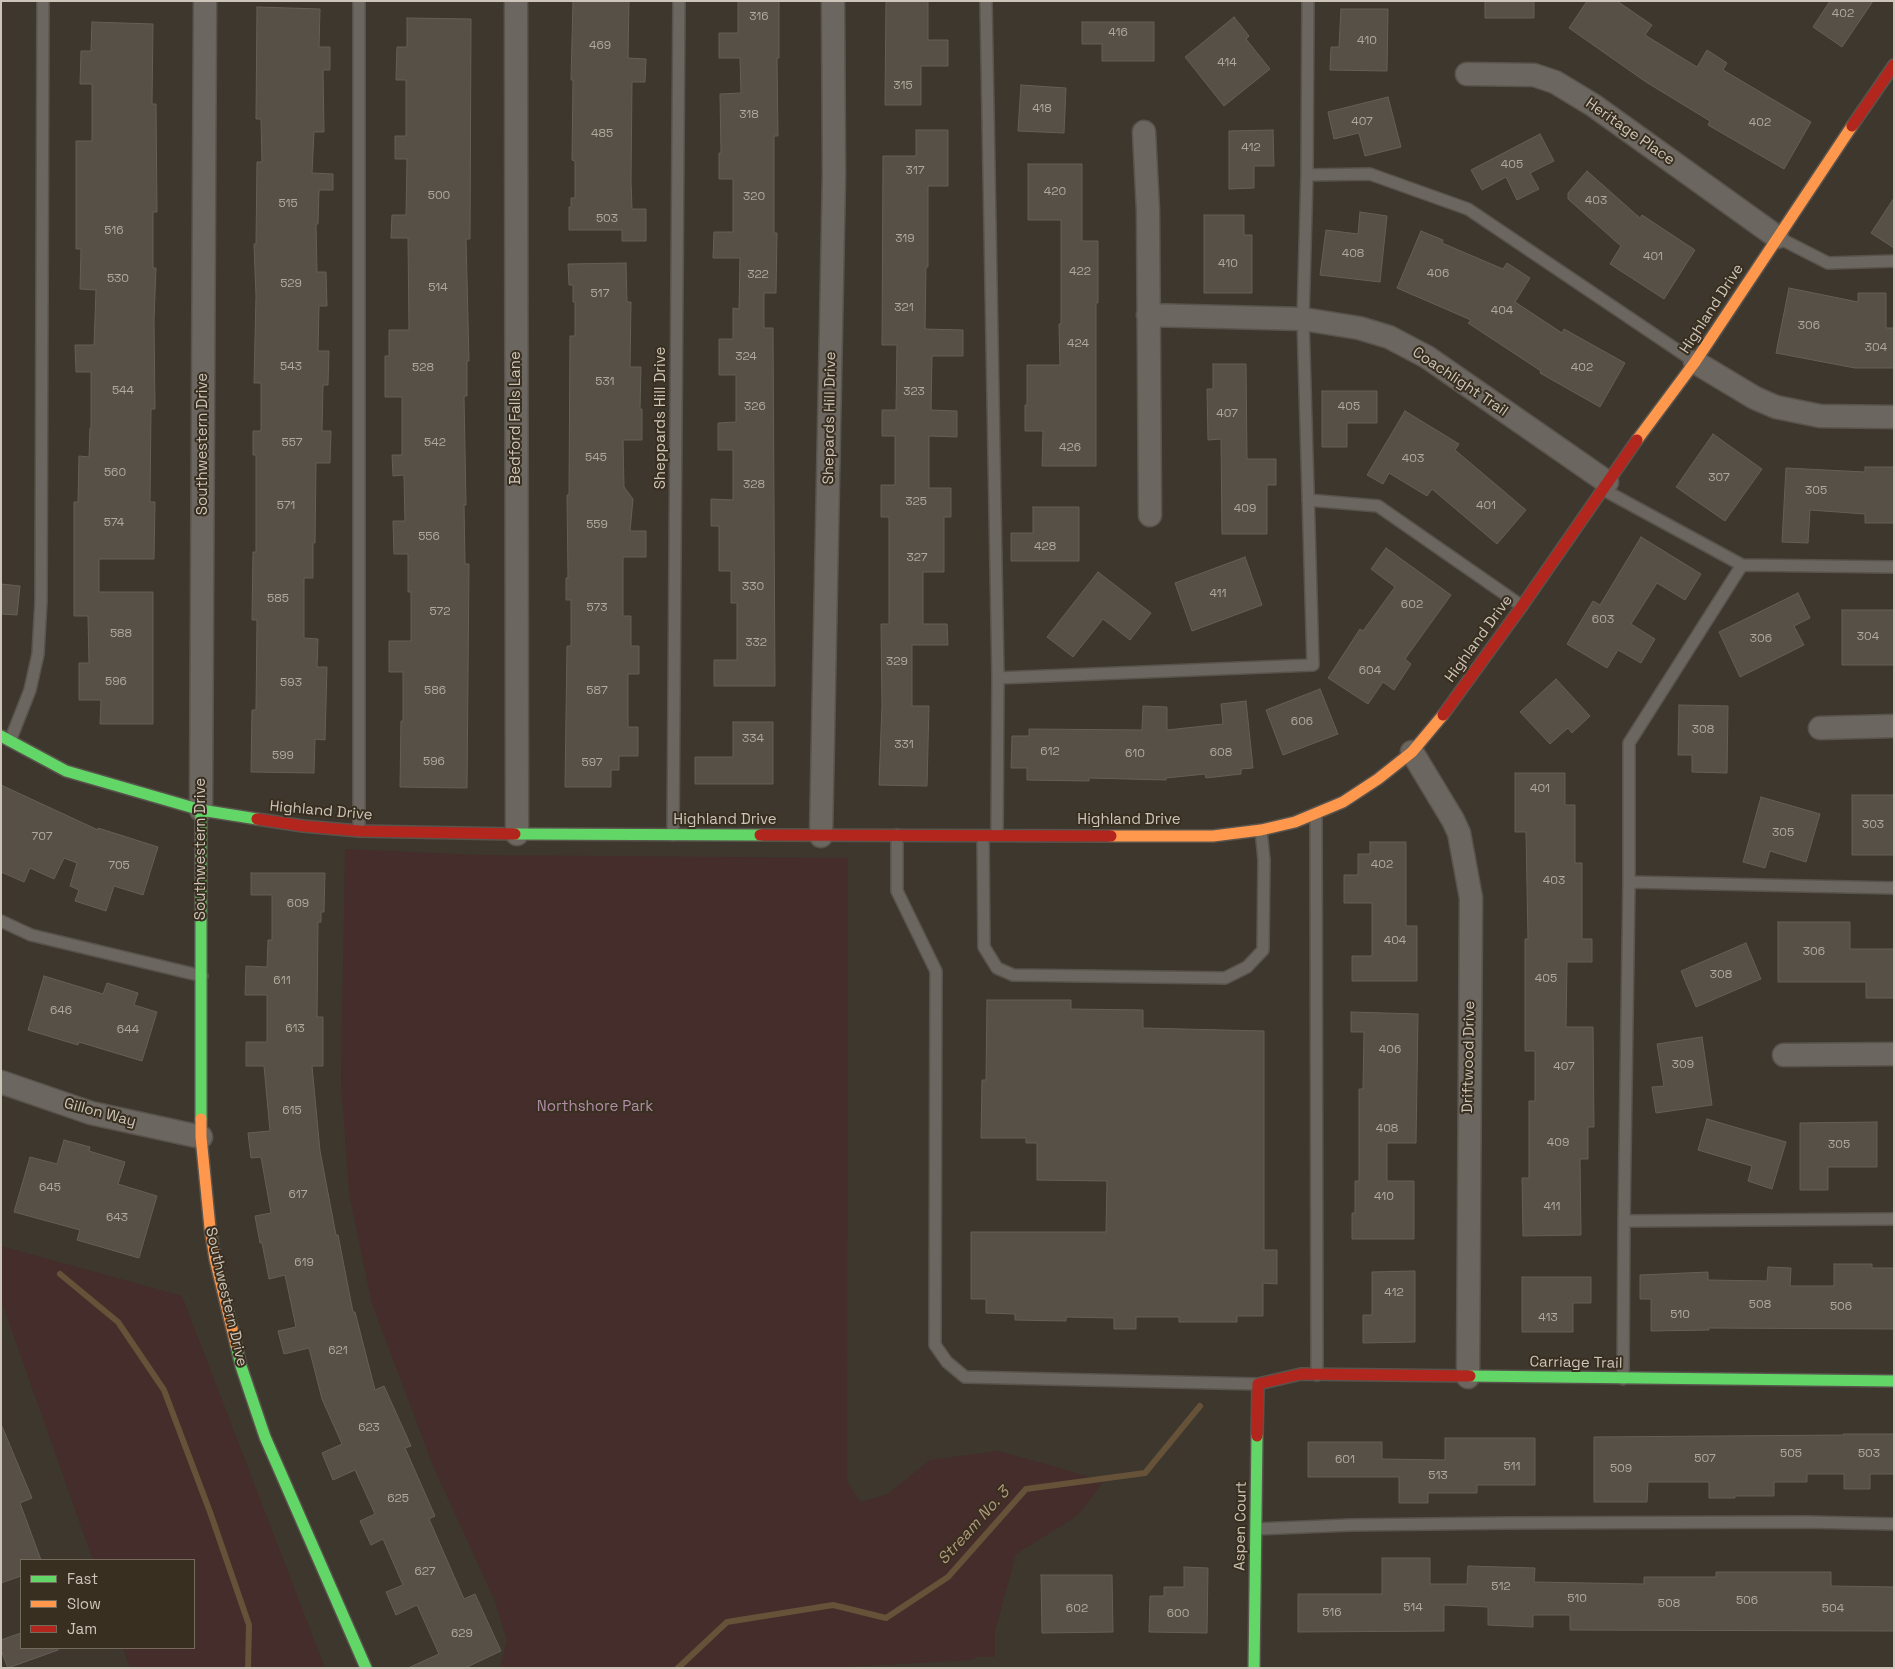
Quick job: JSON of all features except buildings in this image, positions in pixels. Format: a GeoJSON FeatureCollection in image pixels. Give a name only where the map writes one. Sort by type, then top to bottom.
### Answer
{"type":"FeatureCollection","features":[{"type":"Feature","properties":{"kind":"street","name":"Southwestern Drive"},"geometry":{"type":"LineString","coordinates":[[205,1],[201,1137],[215,1259],[241,1366],[265,1437],[366,1668]]}},
{"type":"Feature","properties":{"kind":"street","name":"Bedford Falls Lane"},"geometry":{"type":"LineString","coordinates":[[516,1],[517,834]]}},
{"type":"Feature","properties":{"kind":"street","name":"Shepards Hill Drive"},"geometry":{"type":"LineString","coordinates":[[821,836],[834,185],[833,1]]}},
{"type":"Feature","properties":{"kind":"street","name":"Highland Drive"},"geometry":{"type":"LineString","coordinates":[[6,738],[66,771],[201,810],[303,826],[359,831],[821,836],[1213,836],[1261,830],[1295,822],[1343,802],[1360,792],[1412,752],[1442,716],[1522,606],[1604,485],[1696,362],[1777,237],[1894,64]]}},
{"type":"Feature","properties":{"kind":"street","name":"Heritage Place"},"geometry":{"type":"LineString","coordinates":[[1467,74],[1534,75],[1555,82],[1593,105],[1777,237]]}},
{"type":"Feature","properties":{"kind":"street"},"geometry":{"type":"LineString","coordinates":[[1144,132],[1148,211],[1150,515]]}},
{"type":"Feature","properties":{"kind":"street","name":"Coachlight Trail"},"geometry":{"type":"LineString","coordinates":[[1148,315],[1303,319],[1366,330],[1389,337],[1427,357],[1604,485]]}},
{"type":"Feature","properties":{"kind":"street"},"geometry":{"type":"LineString","coordinates":[[1696,362],[1755,398],[1776,407],[1820,416],[1894,417]]}},
{"type":"Feature","properties":{"kind":"street"},"geometry":{"type":"LineString","coordinates":[[1820,728],[1894,726]]}},
{"type":"Feature","properties":{"kind":"street","name":"Driftwood Drive"},"geometry":{"type":"LineString","coordinates":[[1412,752],[1459,833],[1471,898],[1468,1377]]}},
{"type":"Feature","properties":{"kind":"street"},"geometry":{"type":"LineString","coordinates":[[1784,1056],[1894,1054]]}},
{"type":"Feature","properties":{"kind":"street","name":"Gillon Way"},"geometry":{"type":"LineString","coordinates":[[1,1082],[91,1113],[201,1137]]}},
{"type":"Feature","properties":{"kind":"street","name":"Carriage Trail"},"geometry":{"type":"LineString","coordinates":[[1258,1384],[1301,1374],[1894,1381]]}},
{"type":"Feature","properties":{"kind":"street","name":"Aspen Court"},"geometry":{"type":"LineString","coordinates":[[1254,1668],[1258,1384]]}},
{"type":"Feature","properties":{"kind":"lane"},"geometry":{"type":"LineString","coordinates":[[6,738],[30,690],[38,654],[41,602],[43,1]]}},
{"type":"Feature","properties":{"kind":"lane"},"geometry":{"type":"LineString","coordinates":[[359,1],[359,831]]}},
{"type":"Feature","properties":{"kind":"lane","name":"Sheppards Hill Drive"},"geometry":{"type":"LineString","coordinates":[[673,835],[679,1]]}},
{"type":"Feature","properties":{"kind":"lane"},"geometry":{"type":"LineString","coordinates":[[986,1],[998,678],[997,835]]}},
{"type":"Feature","properties":{"kind":"lane"},"geometry":{"type":"LineString","coordinates":[[998,678],[1313,665],[1303,319],[1307,175],[1308,1]]}},
{"type":"Feature","properties":{"kind":"lane"},"geometry":{"type":"LineString","coordinates":[[1307,175],[1370,174],[1468,208],[1696,362]]}},
{"type":"Feature","properties":{"kind":"lane"},"geometry":{"type":"LineString","coordinates":[[1777,237],[1828,263],[1894,261]]}},
{"type":"Feature","properties":{"kind":"lane"},"geometry":{"type":"LineString","coordinates":[[1604,485],[1742,565],[1894,567]]}},
{"type":"Feature","properties":{"kind":"lane"},"geometry":{"type":"LineString","coordinates":[[1308,500],[1378,506],[1522,606]]}},
{"type":"Feature","properties":{"kind":"lane"},"geometry":{"type":"LineString","coordinates":[[1624,1379],[1624,1221],[1629,882],[1628,743],[1742,565]]}},
{"type":"Feature","properties":{"kind":"lane"},"geometry":{"type":"LineString","coordinates":[[1316,814],[1317,1375]]}},
{"type":"Feature","properties":{"kind":"lane"},"geometry":{"type":"LineString","coordinates":[[983,835],[984,947],[997,968],[1014,975],[1225,978],[1247,967],[1263,950],[1264,860],[1261,830]]}},
{"type":"Feature","properties":{"kind":"lane"},"geometry":{"type":"LineString","coordinates":[[897,835],[897,892],[936,972],[935,1345],[946,1362],[965,1377],[1258,1384]]}},
{"type":"Feature","properties":{"kind":"lane"},"geometry":{"type":"LineString","coordinates":[[1629,882],[1894,888]]}},
{"type":"Feature","properties":{"kind":"lane"},"geometry":{"type":"LineString","coordinates":[[1,921],[31,935],[202,976]]}},
{"type":"Feature","properties":{"kind":"lane"},"geometry":{"type":"LineString","coordinates":[[1624,1221],[1894,1219]]}},
{"type":"Feature","properties":{"kind":"lane"},"geometry":{"type":"LineString","coordinates":[[1256,1529],[1508,1523],[1806,1522],[1894,1524]]}},
{"type":"Feature","properties":{"kind":"green space","name":"Northshore Park"},"geometry":{"type":"Polygon","coordinates":[[[345,849],[480,855],[848,858],[847,1481],[860,1502],[888,1494],[930,1460],[998,1451],[1103,1482],[1077,1516],[1016,1554],[995,1631],[995,1657],[977,1657],[972,1660],[824,1668],[500,1668],[507,1641],[495,1601],[434,1468],[372,1304],[349,1193],[341,1081],[345,849]]]}},
{"type":"Feature","properties":{"kind":"green space"},"geometry":{"type":"Polygon","coordinates":[[[1,1246],[182,1296],[325,1668],[130,1668],[123,1649],[195,1649],[195,1559],[93,1559],[1,1300],[1,1246]]]}},
{"type":"Feature","properties":{"kind":"waterway"},"geometry":{"type":"LineString","coordinates":[[60,1274],[118,1322],[164,1390],[210,1512],[249,1625],[248,1668]]}},
{"type":"Feature","properties":{"kind":"waterway","name":"Stream No. 3"},"geometry":{"type":"LineString","coordinates":[[678,1668],[727,1622],[833,1605],[886,1618],[948,1577],[1026,1489],[1145,1473],[1200,1406]]}},
{"type":"Feature","properties":{"kind":"traffic: fast"},"geometry":{"type":"LineString","coordinates":[[1,736],[66,771],[201,810],[257,819]]}},
{"type":"Feature","properties":{"kind":"traffic: fast"},"geometry":{"type":"LineString","coordinates":[[201,810],[201,1119]]}},
{"type":"Feature","properties":{"kind":"traffic: fast"},"geometry":{"type":"LineString","coordinates":[[515,834],[760,835]]}},
{"type":"Feature","properties":{"kind":"traffic: fast"},"geometry":{"type":"LineString","coordinates":[[236,1345],[241,1366],[265,1437],[366,1668]]}},
{"type":"Feature","properties":{"kind":"traffic: fast"},"geometry":{"type":"LineString","coordinates":[[1470,1376],[1894,1381]]}},
{"type":"Feature","properties":{"kind":"traffic: fast"},"geometry":{"type":"LineString","coordinates":[[1254,1668],[1257,1436]]}},
{"type":"Feature","properties":{"kind":"traffic: slow"},"geometry":{"type":"LineString","coordinates":[[1637,440],[1695,362],[1852,126]]}},
{"type":"Feature","properties":{"kind":"traffic: slow"},"geometry":{"type":"LineString","coordinates":[[1111,836],[1213,836],[1261,830],[1295,822],[1343,802],[1378,779],[1412,752],[1443,715]]}},
{"type":"Feature","properties":{"kind":"traffic: slow"},"geometry":{"type":"LineString","coordinates":[[201,1119],[210,1228],[215,1259],[236,1345]]}},
{"type":"Feature","properties":{"kind":"traffic: jam"},"geometry":{"type":"LineString","coordinates":[[1852,126],[1894,65]]}},
{"type":"Feature","properties":{"kind":"traffic: jam"},"geometry":{"type":"LineString","coordinates":[[1443,715],[1522,606],[1637,440]]}},
{"type":"Feature","properties":{"kind":"traffic: jam"},"geometry":{"type":"LineString","coordinates":[[257,819],[303,826],[359,831],[515,834]]}},
{"type":"Feature","properties":{"kind":"traffic: jam"},"geometry":{"type":"LineString","coordinates":[[760,835],[1111,836]]}},
{"type":"Feature","properties":{"kind":"traffic: jam"},"geometry":{"type":"LineString","coordinates":[[1257,1436],[1258,1384],[1301,1374],[1470,1376]]}}]}
